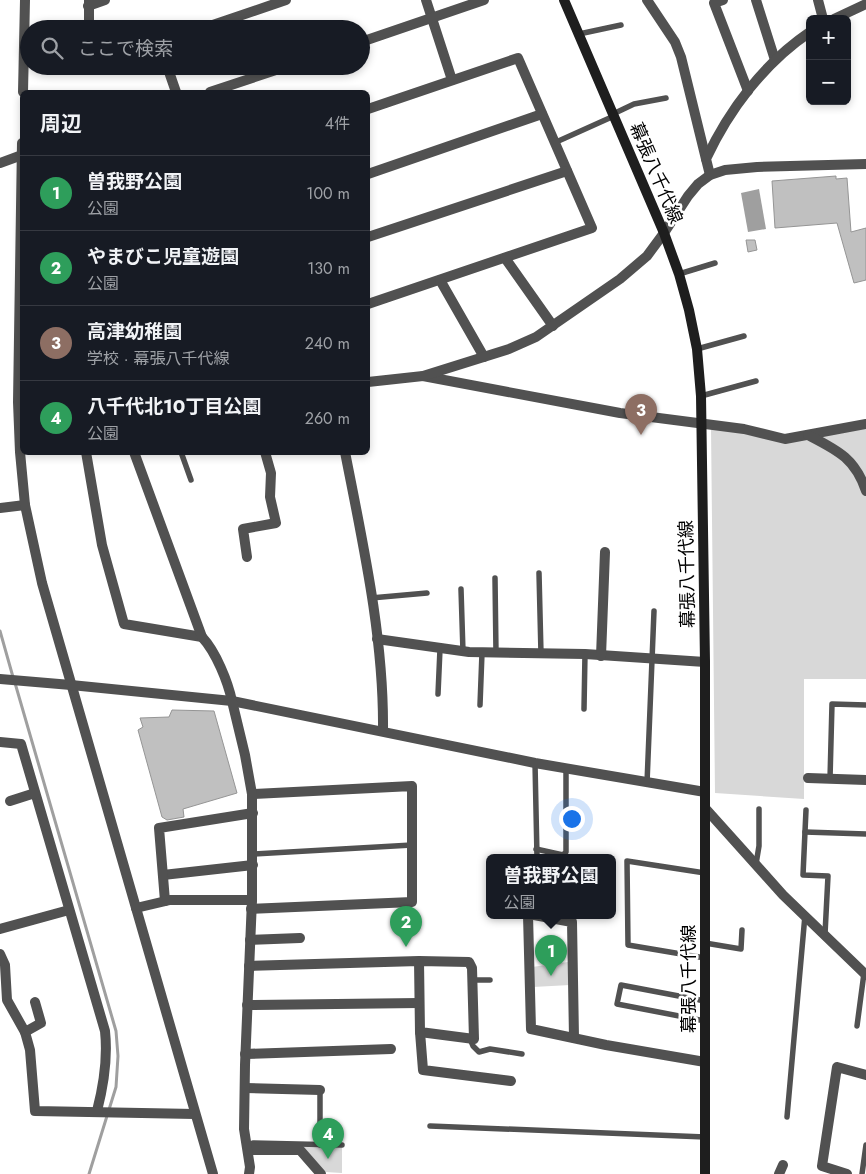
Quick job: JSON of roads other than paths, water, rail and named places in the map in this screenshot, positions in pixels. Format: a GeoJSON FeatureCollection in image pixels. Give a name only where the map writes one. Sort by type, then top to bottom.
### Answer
{"type":"FeatureCollection","features":[{"type":"Feature","properties":{"kind":"main road","name":"幕張八千代線"},"geometry":{"type":"LineString","coordinates":[[564,0],[664,233],[679,274],[697,349],[702,424],[705,662],[705,1174]]}},
{"type":"Feature","properties":{"kind":"street"},"geometry":{"type":"LineString","coordinates":[[25,0],[25,20]]}},
{"type":"Feature","properties":{"kind":"street"},"geometry":{"type":"LineString","coordinates":[[89,20],[88,3],[105,0]]}},
{"type":"Feature","properties":{"kind":"street"},"geometry":{"type":"LineString","coordinates":[[227,20],[286,0]]}},
{"type":"Feature","properties":{"kind":"street"},"geometry":{"type":"LineString","coordinates":[[426,0],[452,80]]}},
{"type":"Feature","properties":{"kind":"street"},"geometry":{"type":"LineString","coordinates":[[370,39],[484,0]]}},
{"type":"Feature","properties":{"kind":"street"},"geometry":{"type":"LineString","coordinates":[[647,0],[675,42],[682,57],[710,174]]}},
{"type":"Feature","properties":{"kind":"street"},"geometry":{"type":"LineString","coordinates":[[723,0],[714,4],[748,91]]}},
{"type":"Feature","properties":{"kind":"street"},"geometry":{"type":"LineString","coordinates":[[756,0],[775,60]]}},
{"type":"Feature","properties":{"kind":"street"},"geometry":{"type":"LineString","coordinates":[[818,0],[822,15]]}},
{"type":"Feature","properties":{"kind":"street"},"geometry":{"type":"LineString","coordinates":[[843,15],[866,4]]}},
{"type":"Feature","properties":{"kind":"street"},"geometry":{"type":"LineString","coordinates":[[706,159],[729,115],[748,91],[775,60],[806,35]]}},
{"type":"Feature","properties":{"kind":"street"},"geometry":{"type":"LineString","coordinates":[[370,108],[518,58],[592,228],[370,303]]}},
{"type":"Feature","properties":{"kind":"street"},"geometry":{"type":"LineString","coordinates":[[23,75],[23,90]]}},
{"type":"Feature","properties":{"kind":"street"},"geometry":{"type":"LineString","coordinates":[[170,75],[175,90]]}},
{"type":"Feature","properties":{"kind":"street"},"geometry":{"type":"LineString","coordinates":[[216,90],[261,75]]}},
{"type":"Feature","properties":{"kind":"street"},"geometry":{"type":"LineString","coordinates":[[370,173],[542,114]]}},
{"type":"Feature","properties":{"kind":"street"},"geometry":{"type":"LineString","coordinates":[[0,163],[20,156]]}},
{"type":"Feature","properties":{"kind":"street"},"geometry":{"type":"LineString","coordinates":[[370,382],[423,376],[484,357],[536,337],[620,279],[647,256],[688,196],[710,174],[726,170],[757,167],[866,164]]}},
{"type":"Feature","properties":{"kind":"street"},"geometry":{"type":"LineString","coordinates":[[370,236],[566,171]]}},
{"type":"Feature","properties":{"kind":"street"},"geometry":{"type":"LineString","coordinates":[[505,258],[553,326]]}},
{"type":"Feature","properties":{"kind":"street"},"geometry":{"type":"LineString","coordinates":[[440,280],[484,357]]}},
{"type":"Feature","properties":{"kind":"street"},"geometry":{"type":"LineString","coordinates":[[423,376],[620,413],[744,429],[785,439],[866,424]]}},
{"type":"Feature","properties":{"kind":"street"},"geometry":{"type":"LineString","coordinates":[[808,434],[845,456],[863,483],[866,492]]}},
{"type":"Feature","properties":{"kind":"street"},"geometry":{"type":"LineString","coordinates":[[23,455],[25,505],[42,583],[213,1174]]}},
{"type":"Feature","properties":{"kind":"street"},"geometry":{"type":"LineString","coordinates":[[87,455],[102,545],[124,624],[202,638]]}},
{"type":"Feature","properties":{"kind":"street"},"geometry":{"type":"LineString","coordinates":[[135,455],[202,638],[208,644],[229,686],[252,794],[252,905],[245,1054],[244,1129],[250,1147],[249,1174]]}},
{"type":"Feature","properties":{"kind":"street"},"geometry":{"type":"LineString","coordinates":[[247,557],[243,529],[276,523],[270,496],[270,473],[267,455]]}},
{"type":"Feature","properties":{"kind":"street"},"geometry":{"type":"LineString","coordinates":[[346,455],[362,538],[378,639],[383,731]]}},
{"type":"Feature","properties":{"kind":"street"},"geometry":{"type":"LineString","coordinates":[[0,508],[25,505]]}},
{"type":"Feature","properties":{"kind":"street"},"geometry":{"type":"LineString","coordinates":[[601,656],[605,552]]}},
{"type":"Feature","properties":{"kind":"street"},"geometry":{"type":"LineString","coordinates":[[378,639],[463,652],[585,654],[705,662]]}},
{"type":"Feature","properties":{"kind":"street"},"geometry":{"type":"LineString","coordinates":[[3,679],[232,701],[566,769],[705,792]]}},
{"type":"Feature","properties":{"kind":"street"},"geometry":{"type":"LineString","coordinates":[[0,742],[21,744],[105,1031],[107,1048],[105,1080],[99,1112]]}},
{"type":"Feature","properties":{"kind":"street"},"geometry":{"type":"LineString","coordinates":[[808,778],[866,780]]}},
{"type":"Feature","properties":{"kind":"street"},"geometry":{"type":"LineString","coordinates":[[136,908],[165,901],[252,905],[412,902],[412,786],[252,794]]}},
{"type":"Feature","properties":{"kind":"street"},"geometry":{"type":"LineString","coordinates":[[10,800],[35,793]]}},
{"type":"Feature","properties":{"kind":"street"},"geometry":{"type":"LineString","coordinates":[[705,808],[783,895],[865,974]]}},
{"type":"Feature","properties":{"kind":"street"},"geometry":{"type":"LineString","coordinates":[[165,901],[159,828],[253,813]]}},
{"type":"Feature","properties":{"kind":"street"},"geometry":{"type":"LineString","coordinates":[[163,875],[252,865]]}},
{"type":"Feature","properties":{"kind":"street"},"geometry":{"type":"LineString","coordinates":[[0,929],[69,910]]}},
{"type":"Feature","properties":{"kind":"street"},"geometry":{"type":"LineString","coordinates":[[528,919],[531,1029],[705,1062]]}},
{"type":"Feature","properties":{"kind":"street"},"geometry":{"type":"LineString","coordinates":[[556,919],[572,922],[574,1038]]}},
{"type":"Feature","properties":{"kind":"street"},"geometry":{"type":"LineString","coordinates":[[250,940],[300,938]]}},
{"type":"Feature","properties":{"kind":"street"},"geometry":{"type":"LineString","coordinates":[[0,954],[6,964],[7,1000],[24,1032],[30,1050],[35,1111],[195,1114]]}},
{"type":"Feature","properties":{"kind":"street"},"geometry":{"type":"LineString","coordinates":[[249,966],[419,961],[468,962],[472,968],[474,1039],[420,1032]]}},
{"type":"Feature","properties":{"kind":"street"},"geometry":{"type":"LineString","coordinates":[[419,961],[420,1032],[423,1070],[511,1081]]}},
{"type":"Feature","properties":{"kind":"street"},"geometry":{"type":"LineString","coordinates":[[24,1032],[41,1023],[36,1002]]}},
{"type":"Feature","properties":{"kind":"street"},"geometry":{"type":"LineString","coordinates":[[247,1005],[419,1002]]}},
{"type":"Feature","properties":{"kind":"street"},"geometry":{"type":"LineString","coordinates":[[245,1054],[391,1049]]}},
{"type":"Feature","properties":{"kind":"street"},"geometry":{"type":"LineString","coordinates":[[847,1174],[822,1166],[837,1066],[866,1075]]}},
{"type":"Feature","properties":{"kind":"street"},"geometry":{"type":"LineString","coordinates":[[245,1088],[320,1090]]}},
{"type":"Feature","properties":{"kind":"street"},"geometry":{"type":"LineString","coordinates":[[250,1147],[300,1150],[321,1174]]}},
{"type":"Feature","properties":{"kind":"lane"},"geometry":{"type":"LineString","coordinates":[[579,34],[621,25]]}},
{"type":"Feature","properties":{"kind":"lane"},"geometry":{"type":"LineString","coordinates":[[554,143],[634,104],[666,98]]}},
{"type":"Feature","properties":{"kind":"lane"},"geometry":{"type":"LineString","coordinates":[[679,274],[715,263]]}},
{"type":"Feature","properties":{"kind":"lane"},"geometry":{"type":"LineString","coordinates":[[697,349],[744,336]]}},
{"type":"Feature","properties":{"kind":"lane"},"geometry":{"type":"LineString","coordinates":[[701,396],[756,382]]}},
{"type":"Feature","properties":{"kind":"lane"},"geometry":{"type":"LineString","coordinates":[[182,455],[191,480]]}},
{"type":"Feature","properties":{"kind":"lane"},"geometry":{"type":"LineString","coordinates":[[539,573],[540,654]]}},
{"type":"Feature","properties":{"kind":"lane"},"geometry":{"type":"LineString","coordinates":[[495,578],[496,653]]}},
{"type":"Feature","properties":{"kind":"lane"},"geometry":{"type":"LineString","coordinates":[[461,589],[463,652]]}},
{"type":"Feature","properties":{"kind":"lane"},"geometry":{"type":"LineString","coordinates":[[371,598],[427,593]]}},
{"type":"Feature","properties":{"kind":"lane"},"geometry":{"type":"LineString","coordinates":[[647,783],[654,611]]}},
{"type":"Feature","properties":{"kind":"lane"},"geometry":{"type":"LineString","coordinates":[[438,694],[440,649]]}},
{"type":"Feature","properties":{"kind":"lane"},"geometry":{"type":"LineString","coordinates":[[480,705],[482,653]]}},
{"type":"Feature","properties":{"kind":"lane"},"geometry":{"type":"LineString","coordinates":[[584,709],[585,654]]}},
{"type":"Feature","properties":{"kind":"lane"},"geometry":{"type":"LineString","coordinates":[[830,779],[832,704],[866,705]]}},
{"type":"Feature","properties":{"kind":"lane"},"geometry":{"type":"LineString","coordinates":[[535,763],[536,854]]}},
{"type":"Feature","properties":{"kind":"lane"},"geometry":{"type":"LineString","coordinates":[[564,854],[566,852],[566,769]]}},
{"type":"Feature","properties":{"kind":"lane"},"geometry":{"type":"LineString","coordinates":[[756,864],[759,846],[760,808]]}},
{"type":"Feature","properties":{"kind":"lane"},"geometry":{"type":"LineString","coordinates":[[806,810],[804,875],[828,876],[825,934]]}},
{"type":"Feature","properties":{"kind":"lane"},"geometry":{"type":"LineString","coordinates":[[805,832],[866,834]]}},
{"type":"Feature","properties":{"kind":"lane"},"geometry":{"type":"LineString","coordinates":[[253,854],[412,845]]}},
{"type":"Feature","properties":{"kind":"lane"},"geometry":{"type":"LineString","coordinates":[[536,849],[553,854]]}},
{"type":"Feature","properties":{"kind":"lane"},"geometry":{"type":"LineString","coordinates":[[705,873],[627,861],[628,945],[705,958]]}},
{"type":"Feature","properties":{"kind":"lane"},"geometry":{"type":"LineString","coordinates":[[787,1117],[804,915]]}},
{"type":"Feature","properties":{"kind":"lane"},"geometry":{"type":"LineString","coordinates":[[705,943],[741,949],[742,930]]}},
{"type":"Feature","properties":{"kind":"lane"},"geometry":{"type":"LineString","coordinates":[[857,1026],[865,974]]}},
{"type":"Feature","properties":{"kind":"lane"},"geometry":{"type":"LineString","coordinates":[[472,980],[490,980]]}},
{"type":"Feature","properties":{"kind":"lane"},"geometry":{"type":"LineString","coordinates":[[705,1001],[621,984],[617,1004],[705,1021]]}},
{"type":"Feature","properties":{"kind":"lane"},"geometry":{"type":"LineString","coordinates":[[470,1039],[473,1046],[479,1052],[490,1049],[522,1054]]}},
{"type":"Feature","properties":{"kind":"lane"},"geometry":{"type":"LineString","coordinates":[[320,1090],[320,1145]]}},
{"type":"Feature","properties":{"kind":"lane"},"geometry":{"type":"LineString","coordinates":[[430,1126],[705,1137]]}},
{"type":"Feature","properties":{"kind":"lane"},"geometry":{"type":"LineString","coordinates":[[862,1174],[866,1145]]}},
{"type":"Feature","properties":{"kind":"lane"},"geometry":{"type":"LineString","coordinates":[[250,1147],[342,1146]]}},
{"type":"Feature","properties":{"kind":"waterway"},"geometry":{"type":"LineString","coordinates":[[0,631],[13,677]]}},
{"type":"Feature","properties":{"kind":"waterway"},"geometry":{"type":"LineString","coordinates":[[15,683],[116,1031],[118,1056],[116,1087],[89,1174]]}},
{"type":"Feature","properties":{"kind":"place","name":"高津幼稚園"},"geometry":{"type":"Point","coordinates":[641,435]}},
{"type":"Feature","properties":{"kind":"place","name":"やまびこ児童遊園"},"geometry":{"type":"Point","coordinates":[406,947]}},
{"type":"Feature","properties":{"kind":"place","name":"曽我野公園"},"geometry":{"type":"Point","coordinates":[551,976]}},
{"type":"Feature","properties":{"kind":"place","name":"八千代北10丁目公園"},"geometry":{"type":"Point","coordinates":[328,1159]}}]}
